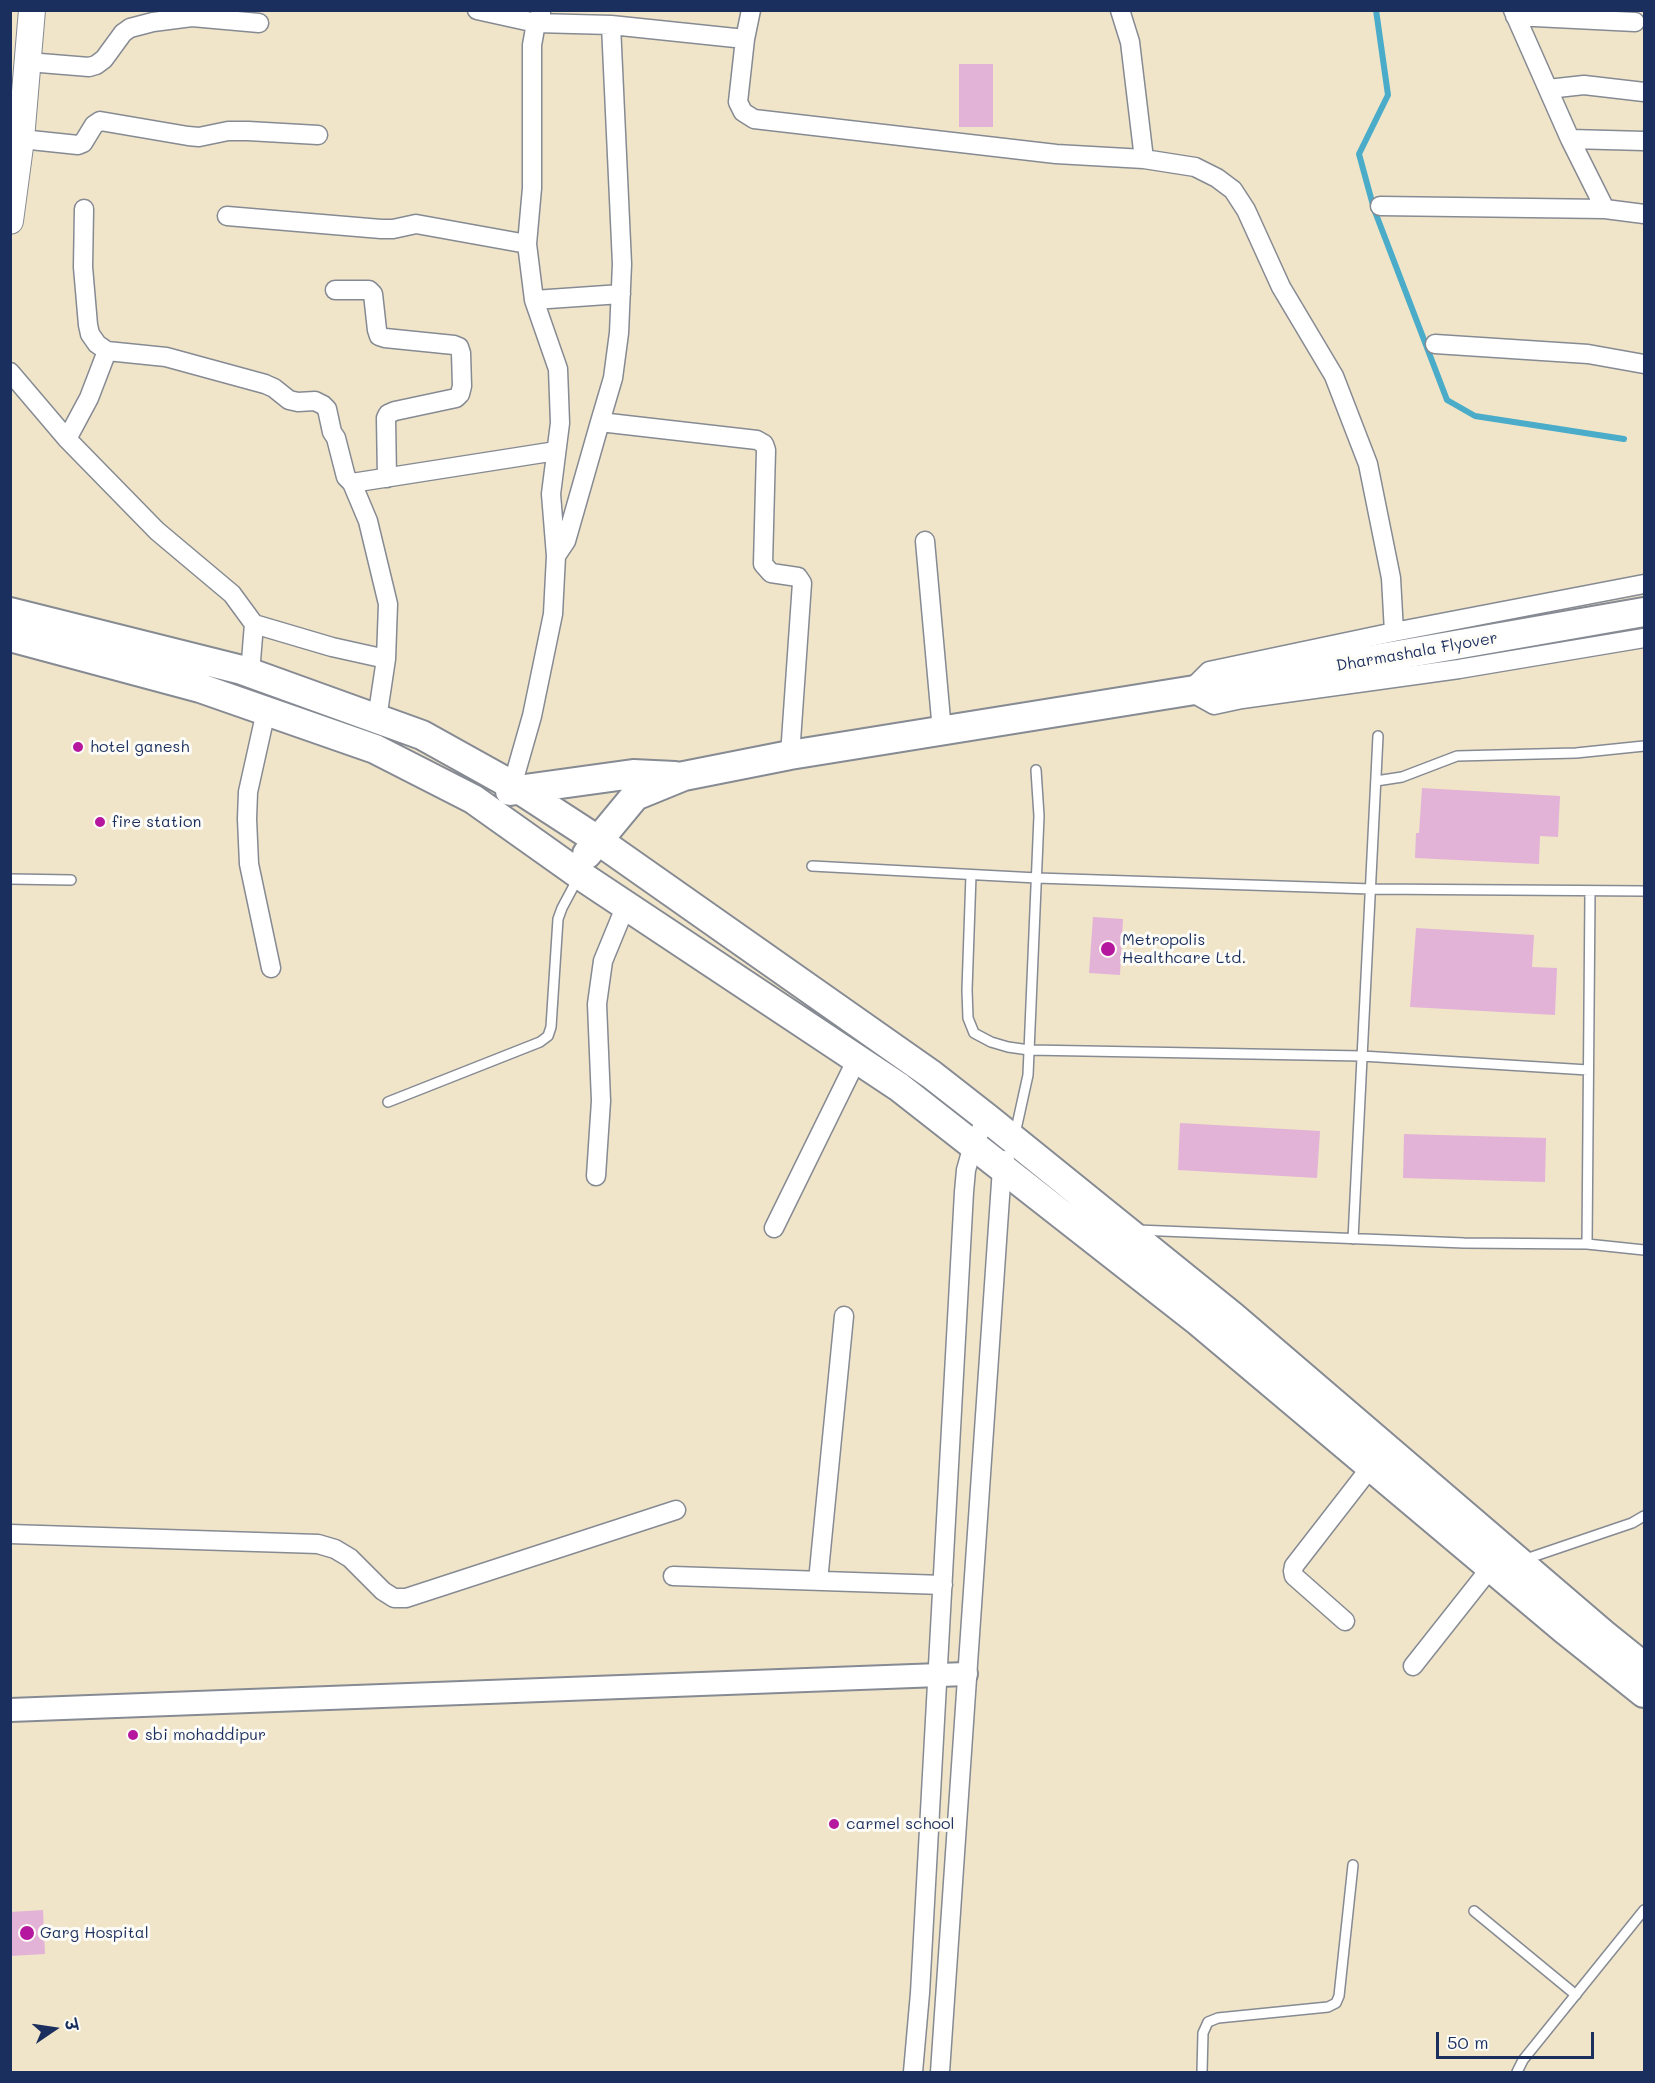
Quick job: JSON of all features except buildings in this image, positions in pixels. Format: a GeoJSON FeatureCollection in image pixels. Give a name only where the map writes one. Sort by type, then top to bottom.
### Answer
{"type":"FeatureCollection","features":[{"type":"Feature","properties":{"kind":"main road"},"geometry":{"type":"LineString","coordinates":[[10,221],[21,139],[32,10]]}},
{"type":"Feature","properties":{"kind":"main road"},"geometry":{"type":"LineString","coordinates":[[10,612],[250,674],[422,735],[515,788],[599,841],[932,1075],[1232,1316],[1378,1457],[1503,1564],[1644,1693]]}},
{"type":"Feature","properties":{"kind":"main road","name":"Dharmashala Flyover"},"geometry":{"type":"LineString","coordinates":[[684,776],[790,755],[1232,684],[1644,612]]}},
{"type":"Feature","properties":{"kind":"main road"},"geometry":{"type":"LineString","coordinates":[[10,637],[200,688],[375,749],[473,799],[576,872],[899,1087],[1199,1322],[1378,1457]]}},
{"type":"Feature","properties":{"kind":"main road"},"geometry":{"type":"LineString","coordinates":[[473,799],[515,788],[633,774],[684,776]]}},
{"type":"Feature","properties":{"kind":"main road"},"geometry":{"type":"LineString","coordinates":[[576,872],[635,796],[684,776]]}},
{"type":"Feature","properties":{"kind":"main road"},"geometry":{"type":"LineString","coordinates":[[1503,1564],[1644,1667]]}},
{"type":"Feature","properties":{"kind":"street"},"geometry":{"type":"LineString","coordinates":[[477,10],[745,39]]}},
{"type":"Feature","properties":{"kind":"street"},"geometry":{"type":"LineString","coordinates":[[751,10],[745,39],[738,102],[743,112],[754,119],[1056,154],[1144,159],[1195,167],[1217,178],[1233,190],[1246,210],[1281,287],[1334,376],[1368,464],[1391,578],[1394,632]]}},
{"type":"Feature","properties":{"kind":"street"},"geometry":{"type":"LineString","coordinates":[[1120,10],[1130,42],[1144,159]]}},
{"type":"Feature","properties":{"kind":"street"},"geometry":{"type":"LineString","coordinates":[[1605,209],[1570,139],[1514,13],[1635,22]]}},
{"type":"Feature","properties":{"kind":"street"},"geometry":{"type":"LineString","coordinates":[[28,62],[89,67],[96,65],[104,59],[123,33],[142,24],[192,17],[259,23]]}},
{"type":"Feature","properties":{"kind":"street"},"geometry":{"type":"LineString","coordinates":[[515,788],[551,624],[556,556],[551,494],[560,423],[558,369],[534,300],[527,244],[532,188],[532,45],[539,17]]}},
{"type":"Feature","properties":{"kind":"street"},"geometry":{"type":"LineString","coordinates":[[556,556],[566,541],[613,378],[619,333],[622,264],[611,26]]}},
{"type":"Feature","properties":{"kind":"street"},"geometry":{"type":"LineString","coordinates":[[1548,89],[1584,85],[1644,92]]}},
{"type":"Feature","properties":{"kind":"street"},"geometry":{"type":"LineString","coordinates":[[21,139],[78,145],[83,143],[94,125],[100,121],[199,137],[228,131],[318,135]]}},
{"type":"Feature","properties":{"kind":"street"},"geometry":{"type":"LineString","coordinates":[[1570,139],[1644,141]]}},
{"type":"Feature","properties":{"kind":"street"},"geometry":{"type":"LineString","coordinates":[[1380,206],[1605,209],[1644,214]]}},
{"type":"Feature","properties":{"kind":"street"},"geometry":{"type":"LineString","coordinates":[[84,209],[83,267],[88,325],[90,334],[97,344],[107,351],[166,357],[265,384],[289,400],[315,401],[327,409],[346,477],[352,483],[368,521],[388,604],[386,660],[377,719]]}},
{"type":"Feature","properties":{"kind":"street"},"geometry":{"type":"LineString","coordinates":[[227,216],[381,229],[416,224],[527,244]]}},
{"type":"Feature","properties":{"kind":"street"},"geometry":{"type":"LineString","coordinates":[[335,290],[369,290],[373,294],[379,336],[454,345],[459,347],[461,353],[462,386],[456,398],[388,414],[386,418],[387,478]]}},
{"type":"Feature","properties":{"kind":"street"},"geometry":{"type":"LineString","coordinates":[[534,300],[621,294]]}},
{"type":"Feature","properties":{"kind":"street"},"geometry":{"type":"LineString","coordinates":[[1435,344],[1588,354],[1644,364]]}},
{"type":"Feature","properties":{"kind":"street"},"geometry":{"type":"LineString","coordinates":[[68,439],[89,398],[107,351]]}},
{"type":"Feature","properties":{"kind":"street"},"geometry":{"type":"LineString","coordinates":[[10,372],[68,439],[157,531],[232,594],[254,624],[386,660]]}},
{"type":"Feature","properties":{"kind":"street"},"geometry":{"type":"LineString","coordinates":[[600,422],[757,440],[764,444],[766,450],[763,564],[771,573],[798,577],[802,583],[790,755]]}},
{"type":"Feature","properties":{"kind":"street"},"geometry":{"type":"LineString","coordinates":[[352,483],[556,451]]}},
{"type":"Feature","properties":{"kind":"street"},"geometry":{"type":"LineString","coordinates":[[925,541],[942,731]]}},
{"type":"Feature","properties":{"kind":"street"},"geometry":{"type":"LineString","coordinates":[[1644,584],[1394,632],[1209,671],[1190,691],[1214,705],[1242,699],[1459,669],[1644,638]]}},
{"type":"Feature","properties":{"kind":"street"},"geometry":{"type":"LineString","coordinates":[[250,674],[254,624]]}},
{"type":"Feature","properties":{"kind":"street"},"geometry":{"type":"LineString","coordinates":[[266,711],[248,792],[247,819],[249,864],[271,968]]}},
{"type":"Feature","properties":{"kind":"street"},"geometry":{"type":"LineString","coordinates":[[596,1176],[601,1101],[597,1004],[603,961],[626,905]]}},
{"type":"Feature","properties":{"kind":"street"},"geometry":{"type":"LineString","coordinates":[[774,1228],[857,1059]]}},
{"type":"Feature","properties":{"kind":"street"},"geometry":{"type":"LineString","coordinates":[[913,2073],[938,1675],[964,1192],[966,1170],[973,1145],[987,1118]]}},
{"type":"Feature","properties":{"kind":"street"},"geometry":{"type":"LineString","coordinates":[[940,2073],[1002,1167],[1014,1140]]}},
{"type":"Feature","properties":{"kind":"street"},"geometry":{"type":"LineString","coordinates":[[818,1581],[844,1316]]}},
{"type":"Feature","properties":{"kind":"street"},"geometry":{"type":"LineString","coordinates":[[1345,1621],[1294,1576],[1294,1566],[1378,1457]]}},
{"type":"Feature","properties":{"kind":"street"},"geometry":{"type":"LineString","coordinates":[[10,1534],[318,1544],[335,1549],[350,1558],[383,1591],[394,1598],[406,1598],[676,1510]]}},
{"type":"Feature","properties":{"kind":"street"},"geometry":{"type":"LineString","coordinates":[[1413,1666],[1503,1564]]}},
{"type":"Feature","properties":{"kind":"street"},"geometry":{"type":"LineString","coordinates":[[673,1576],[943,1585]]}},
{"type":"Feature","properties":{"kind":"street"},"geometry":{"type":"LineString","coordinates":[[10,1710],[966,1674]]}},
{"type":"Feature","properties":{"kind":"lane"},"geometry":{"type":"LineString","coordinates":[[1353,1239],[1378,736]]}},
{"type":"Feature","properties":{"kind":"lane"},"geometry":{"type":"LineString","coordinates":[[1376,781],[1393,780],[1457,756],[1576,753],[1644,746]]}},
{"type":"Feature","properties":{"kind":"lane"},"geometry":{"type":"LineString","coordinates":[[1014,1140],[1028,1075],[1039,816],[1036,770]]}},
{"type":"Feature","properties":{"kind":"lane"},"geometry":{"type":"LineString","coordinates":[[812,866],[1036,878],[1371,889],[1644,891]]}},
{"type":"Feature","properties":{"kind":"lane"},"geometry":{"type":"LineString","coordinates":[[388,1102],[540,1042],[548,1036],[551,1027],[558,919],[576,872]]}},
{"type":"Feature","properties":{"kind":"lane"},"geometry":{"type":"LineString","coordinates":[[971,874],[968,1018],[974,1032],[991,1042],[1029,1050],[1362,1056],[1588,1070]]}},
{"type":"Feature","properties":{"kind":"lane"},"geometry":{"type":"LineString","coordinates":[[10,879],[71,880]]}},
{"type":"Feature","properties":{"kind":"lane"},"geometry":{"type":"LineString","coordinates":[[1587,1244],[1590,892]]}},
{"type":"Feature","properties":{"kind":"lane"},"geometry":{"type":"LineString","coordinates":[[1126,1230],[1353,1239],[1587,1244],[1644,1250]]}},
{"type":"Feature","properties":{"kind":"lane"},"geometry":{"type":"LineString","coordinates":[[1503,1564],[1632,1523],[1644,1516]]}},
{"type":"Feature","properties":{"kind":"lane"},"geometry":{"type":"LineString","coordinates":[[1202,2073],[1203,2033],[1208,2022],[1218,2018],[1328,2007],[1336,2003],[1340,1996],[1353,1865]]}},
{"type":"Feature","properties":{"kind":"lane"},"geometry":{"type":"LineString","coordinates":[[1516,2073],[1523,2060],[1644,1910]]}},
{"type":"Feature","properties":{"kind":"lane"},"geometry":{"type":"LineString","coordinates":[[1474,1911],[1576,1995]]}},
{"type":"Feature","properties":{"kind":"waterway"},"geometry":{"type":"LineString","coordinates":[[1376,10],[1388,95],[1359,154],[1374,209],[1447,400],[1475,416],[1624,439]]}},
{"type":"Feature","properties":{"kind":"place","name":"hotel ganesh"},"geometry":{"type":"Point","coordinates":[78,747]}},
{"type":"Feature","properties":{"kind":"place","name":"fire station"},"geometry":{"type":"Point","coordinates":[100,822]}},
{"type":"Feature","properties":{"kind":"place","name":"Metropolis Healthcare Ltd."},"geometry":{"type":"Point","coordinates":[1108,949]}},
{"type":"Feature","properties":{"kind":"place","name":"sbi mohaddipur"},"geometry":{"type":"Point","coordinates":[133,1735]}},
{"type":"Feature","properties":{"kind":"place","name":"carmel school"},"geometry":{"type":"Point","coordinates":[834,1824]}},
{"type":"Feature","properties":{"kind":"place","name":"Garg Hospital"},"geometry":{"type":"Point","coordinates":[27,1933]}}]}
